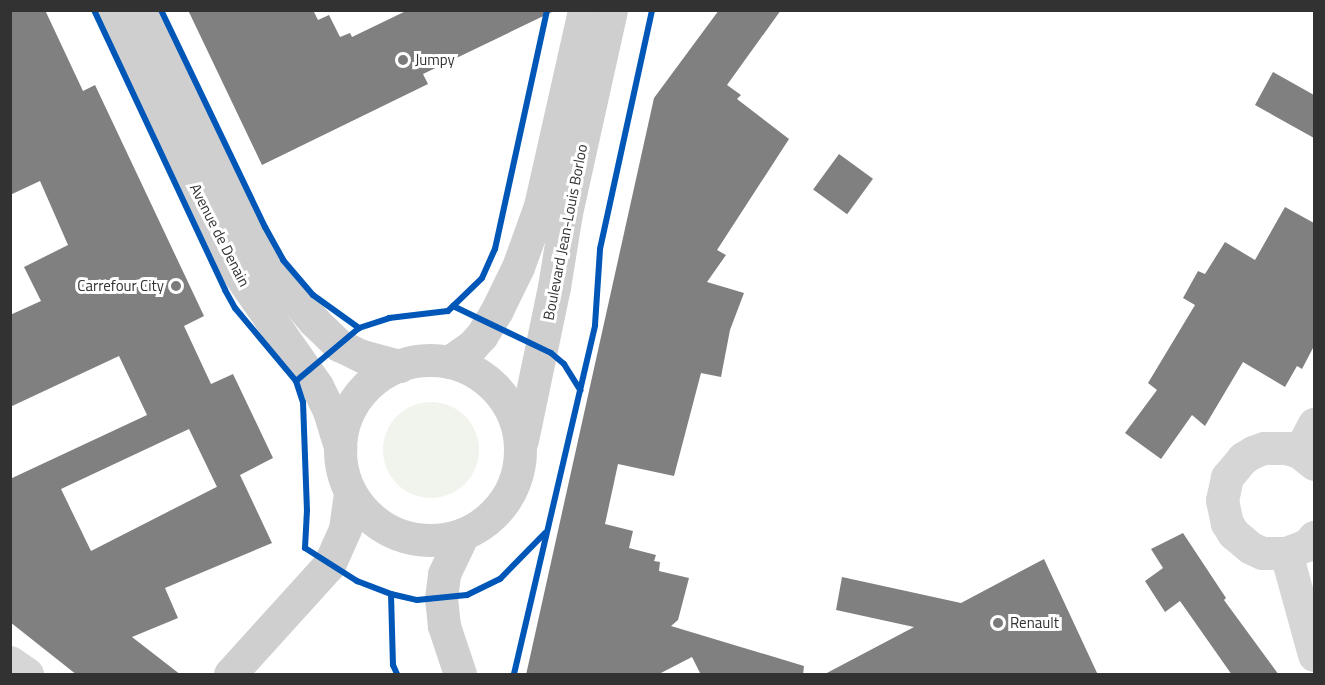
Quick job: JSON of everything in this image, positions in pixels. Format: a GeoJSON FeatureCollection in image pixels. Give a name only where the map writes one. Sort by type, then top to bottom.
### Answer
{"type":"FeatureCollection","features":[{"type":"Feature","properties":{"kind":"main road","name":"Avenue de Denain"},"geometry":{"type":"LineString","coordinates":[[111,10],[229,260],[317,386],[329,411],[341,450]]}},
{"type":"Feature","properties":{"kind":"main road","name":"Avenue de Denain"},"geometry":{"type":"LineString","coordinates":[[145,10],[251,235],[271,270],[339,345],[354,353],[400,366]]}},
{"type":"Feature","properties":{"kind":"main road","name":"Boulevard Jean-Louis Borloo"},"geometry":{"type":"LineString","coordinates":[[449,362],[472,346],[482,335],[518,267],[540,206],[584,10]]}},
{"type":"Feature","properties":{"kind":"main road","name":"Boulevard Jean-Louis Borloo"},"geometry":{"type":"LineString","coordinates":[[520,454],[531,387],[554,287],[566,213],[611,10]]}},
{"type":"Feature","properties":{"kind":"main road"},"geometry":{"type":"LineString","coordinates":[[424,360],[449,362],[482,376],[501,395],[514,418],[520,454],[511,490],[500,506],[480,525],[463,534],[436,540],[399,534],[374,520],[350,492],[344,475],[341,450],[344,424],[360,395],[378,377],[400,366],[424,360]]}},
{"type":"Feature","properties":{"kind":"main road"},"geometry":{"type":"LineString","coordinates":[[230,675],[329,565],[345,529],[350,492]]}},
{"type":"Feature","properties":{"kind":"main road"},"geometry":{"type":"LineString","coordinates":[[460,675],[444,626],[441,599],[444,574],[463,534]]}},
{"type":"Feature","properties":{"kind":"street"},"geometry":{"type":"LineString","coordinates":[[1314,424],[1307,458],[1276,447],[1253,452],[1234,467],[1223,488],[1223,512],[1233,533],[1242,542],[1262,553],[1286,553],[1307,545],[1314,537]]}},
{"type":"Feature","properties":{"kind":"street"},"geometry":{"type":"LineString","coordinates":[[1286,553],[1314,655]]}},
{"type":"Feature","properties":{"kind":"street"},"geometry":{"type":"LineString","coordinates":[[10,662],[27,675]]}},
{"type":"Feature","properties":{"kind":"shaded area"},"geometry":{"type":"Polygon","coordinates":[[[431,402],[449,406],[465,416],[475,432],[479,450],[475,468],[465,484],[449,494],[431,498],[413,494],[397,484],[387,468],[383,450],[387,432],[397,416],[413,406],[431,402]]]}},
{"type":"Feature","properties":{"kind":"building"},"geometry":{"type":"Polygon","coordinates":[[[10,10],[45,10],[83,91],[95,85],[204,316],[184,326],[211,384],[233,374],[273,458],[240,475],[272,543],[165,588],[178,618],[132,637],[181,675],[77,675],[10,622],[10,479],[147,415],[119,356],[10,407],[10,315],[41,301],[24,267],[68,245],[40,181],[10,195],[10,10]],[[189,429],[61,489],[91,551],[217,487],[189,429]]]}},
{"type":"Feature","properties":{"kind":"building"},"geometry":{"type":"Polygon","coordinates":[[[188,10],[313,10],[318,20],[329,15],[340,37],[350,33],[352,37],[408,10],[556,10],[423,74],[428,84],[262,165],[188,10]]]}},
{"type":"Feature","properties":{"kind":"building"},"geometry":{"type":"Polygon","coordinates":[[[719,10],[781,10],[727,85],[741,95],[737,99],[789,139],[717,250],[726,255],[707,282],[744,293],[730,330],[721,377],[701,373],[674,476],[618,464],[605,524],[633,531],[629,548],[656,555],[654,561],[660,562],[659,571],[689,578],[678,620],[671,626],[804,666],[803,675],[701,675],[692,657],[657,675],[526,675],[654,98],[719,10]]]}},
{"type":"Feature","properties":{"kind":"building"},"geometry":{"type":"Polygon","coordinates":[[[1273,72],[1314,95],[1314,138],[1255,105],[1273,72]]]}},
{"type":"Feature","properties":{"kind":"building"},"geometry":{"type":"Polygon","coordinates":[[[839,154],[873,179],[847,214],[813,190],[839,154]]]}},
{"type":"Feature","properties":{"kind":"building"},"geometry":{"type":"Polygon","coordinates":[[[1285,207],[1314,223],[1314,346],[1302,369],[1297,366],[1285,387],[1243,362],[1205,426],[1192,415],[1161,459],[1125,433],[1157,390],[1148,383],[1195,305],[1183,298],[1198,271],[1205,274],[1225,242],[1255,260],[1285,207]]]}},
{"type":"Feature","properties":{"kind":"building"},"geometry":{"type":"Polygon","coordinates":[[[1183,533],[1226,598],[1224,600],[1279,675],[1232,675],[1180,601],[1165,612],[1145,581],[1163,568],[1151,549],[1183,533]]]}},
{"type":"Feature","properties":{"kind":"building","name":"Renault"},"geometry":{"type":"Polygon","coordinates":[[[1044,559],[1098,675],[823,675],[914,627],[836,610],[842,577],[961,603],[1044,559]]]}},
{"type":"Feature","properties":{"kind":"cycle path"},"geometry":{"type":"LineString","coordinates":[[94,10],[225,290],[235,308],[296,381],[303,402],[307,510],[305,548],[357,581],[391,594],[393,665],[397,674]]}},
{"type":"Feature","properties":{"kind":"cycle path"},"geometry":{"type":"LineString","coordinates":[[161,10],[283,260],[313,295],[359,328]]}},
{"type":"Feature","properties":{"kind":"cycle path"},"geometry":{"type":"LineString","coordinates":[[296,381],[359,328],[389,318],[448,311],[482,278],[495,249],[547,10]]}},
{"type":"Feature","properties":{"kind":"cycle path"},"geometry":{"type":"LineString","coordinates":[[514,674],[595,325],[600,249],[652,10]]}},
{"type":"Feature","properties":{"kind":"cycle path"},"geometry":{"type":"LineString","coordinates":[[453,306],[551,353],[564,364],[580,390]]}},
{"type":"Feature","properties":{"kind":"cycle path"},"geometry":{"type":"LineString","coordinates":[[391,594],[417,600],[467,595],[500,579],[545,533]]}},
{"type":"Feature","properties":{"kind":"place","name":"Jumpy"},"geometry":{"type":"Point","coordinates":[403,60]}},
{"type":"Feature","properties":{"kind":"place","name":"Carrefour City"},"geometry":{"type":"Point","coordinates":[176,286]}},
{"type":"Feature","properties":{"kind":"place","name":"Renault"},"geometry":{"type":"Point","coordinates":[998,623]}}]}
